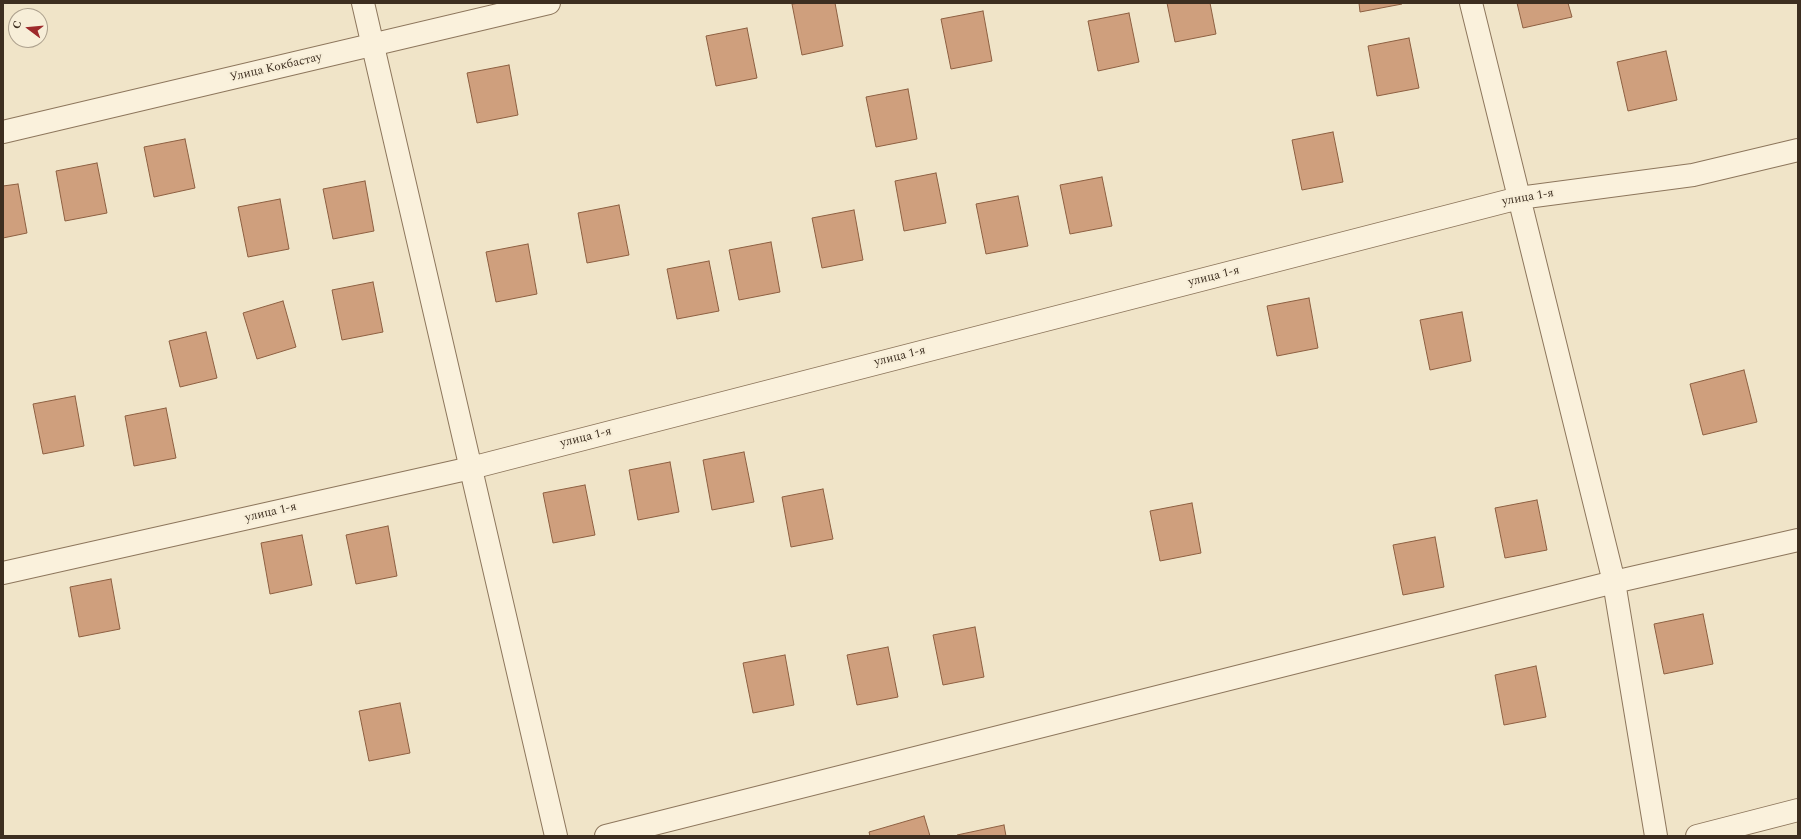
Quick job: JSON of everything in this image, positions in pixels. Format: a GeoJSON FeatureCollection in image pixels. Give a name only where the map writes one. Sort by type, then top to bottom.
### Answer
{"type":"FeatureCollection","features":[{"type":"Feature","properties":{"kind":"street"},"geometry":{"type":"LineString","coordinates":[[363,3],[556,836]]}},
{"type":"Feature","properties":{"kind":"street","name":"Улица Кокбастау"},"geometry":{"type":"LineString","coordinates":[[3,132],[549,3]]}},
{"type":"Feature","properties":{"kind":"street"},"geometry":{"type":"LineString","coordinates":[[1471,3],[1614,582],[1656,836]]}},
{"type":"Feature","properties":{"kind":"street","name":"улица 1-я"},"geometry":{"type":"LineString","coordinates":[[3,573],[471,468],[1519,198],[1693,175],[1798,150]]}},
{"type":"Feature","properties":{"kind":"street"},"geometry":{"type":"LineString","coordinates":[[606,836],[1614,582],[1798,540]]}},
{"type":"Feature","properties":{"kind":"street"},"geometry":{"type":"LineString","coordinates":[[1698,836],[1798,810]]}},
{"type":"Feature","properties":{"kind":"building"},"geometry":{"type":"Polygon","coordinates":[[[835,3],[843,46],[802,55],[792,4],[835,3]]]}},
{"type":"Feature","properties":{"kind":"building"},"geometry":{"type":"Polygon","coordinates":[[[1167,3],[1210,3],[1216,34],[1175,42],[1167,3]]]}},
{"type":"Feature","properties":{"kind":"building"},"geometry":{"type":"Polygon","coordinates":[[[1359,3],[1402,3],[1402,4],[1360,12],[1359,3]]]}},
{"type":"Feature","properties":{"kind":"building"},"geometry":{"type":"Polygon","coordinates":[[[1517,3],[1568,3],[1572,17],[1523,28],[1517,3]]]}},
{"type":"Feature","properties":{"kind":"building"},"geometry":{"type":"Polygon","coordinates":[[[983,11],[992,61],[951,69],[941,19],[983,11]]]}},
{"type":"Feature","properties":{"kind":"building"},"geometry":{"type":"Polygon","coordinates":[[[1129,13],[1139,62],[1098,71],[1088,21],[1129,13]]]}},
{"type":"Feature","properties":{"kind":"building"},"geometry":{"type":"Polygon","coordinates":[[[747,28],[757,78],[716,86],[706,36],[747,28]]]}},
{"type":"Feature","properties":{"kind":"building"},"geometry":{"type":"Polygon","coordinates":[[[1409,38],[1419,88],[1377,96],[1368,46],[1409,38]]]}},
{"type":"Feature","properties":{"kind":"building"},"geometry":{"type":"Polygon","coordinates":[[[1666,51],[1677,100],[1628,111],[1617,62],[1666,51]]]}},
{"type":"Feature","properties":{"kind":"building"},"geometry":{"type":"Polygon","coordinates":[[[509,65],[518,115],[477,123],[467,73],[509,65]]]}},
{"type":"Feature","properties":{"kind":"building"},"geometry":{"type":"Polygon","coordinates":[[[908,89],[917,139],[876,147],[866,97],[908,89]]]}},
{"type":"Feature","properties":{"kind":"building"},"geometry":{"type":"Polygon","coordinates":[[[1333,132],[1343,182],[1302,190],[1292,140],[1333,132]]]}},
{"type":"Feature","properties":{"kind":"building"},"geometry":{"type":"Polygon","coordinates":[[[185,139],[195,188],[154,197],[144,147],[185,139]]]}},
{"type":"Feature","properties":{"kind":"building"},"geometry":{"type":"Polygon","coordinates":[[[97,163],[107,213],[65,221],[56,171],[97,163]]]}},
{"type":"Feature","properties":{"kind":"building"},"geometry":{"type":"Polygon","coordinates":[[[936,173],[946,223],[904,231],[895,181],[936,173]]]}},
{"type":"Feature","properties":{"kind":"building"},"geometry":{"type":"Polygon","coordinates":[[[1102,177],[1112,226],[1070,234],[1060,185],[1102,177]]]}},
{"type":"Feature","properties":{"kind":"building"},"geometry":{"type":"Polygon","coordinates":[[[365,181],[374,231],[333,239],[323,189],[365,181]]]}},
{"type":"Feature","properties":{"kind":"building"},"geometry":{"type":"Polygon","coordinates":[[[18,184],[27,233],[3,238],[3,186],[18,184]]]}},
{"type":"Feature","properties":{"kind":"building"},"geometry":{"type":"Polygon","coordinates":[[[1018,196],[1028,246],[986,254],[976,204],[1018,196]]]}},
{"type":"Feature","properties":{"kind":"building"},"geometry":{"type":"Polygon","coordinates":[[[280,199],[289,249],[248,257],[238,207],[280,199]]]}},
{"type":"Feature","properties":{"kind":"building"},"geometry":{"type":"Polygon","coordinates":[[[619,205],[629,255],[587,263],[578,213],[619,205]]]}},
{"type":"Feature","properties":{"kind":"building"},"geometry":{"type":"Polygon","coordinates":[[[854,210],[863,260],[822,268],[812,218],[854,210]]]}},
{"type":"Feature","properties":{"kind":"building"},"geometry":{"type":"Polygon","coordinates":[[[771,242],[780,292],[739,300],[729,250],[771,242]]]}},
{"type":"Feature","properties":{"kind":"building"},"geometry":{"type":"Polygon","coordinates":[[[528,244],[537,294],[496,302],[486,252],[528,244]]]}},
{"type":"Feature","properties":{"kind":"building"},"geometry":{"type":"Polygon","coordinates":[[[709,261],[719,311],[677,319],[667,269],[709,261]]]}},
{"type":"Feature","properties":{"kind":"building"},"geometry":{"type":"Polygon","coordinates":[[[373,282],[383,332],[342,340],[332,290],[373,282]]]}},
{"type":"Feature","properties":{"kind":"building"},"geometry":{"type":"Polygon","coordinates":[[[1309,298],[1318,348],[1277,356],[1267,306],[1309,298]]]}},
{"type":"Feature","properties":{"kind":"building"},"geometry":{"type":"Polygon","coordinates":[[[283,301],[296,347],[257,359],[243,313],[283,301]]]}},
{"type":"Feature","properties":{"kind":"building"},"geometry":{"type":"Polygon","coordinates":[[[1462,312],[1471,361],[1430,370],[1420,320],[1462,312]]]}},
{"type":"Feature","properties":{"kind":"building"},"geometry":{"type":"Polygon","coordinates":[[[206,332],[217,378],[180,387],[169,341],[206,332]]]}},
{"type":"Feature","properties":{"kind":"building"},"geometry":{"type":"Polygon","coordinates":[[[1744,370],[1757,422],[1703,435],[1690,384],[1744,370]]]}},
{"type":"Feature","properties":{"kind":"building"},"geometry":{"type":"Polygon","coordinates":[[[75,396],[84,446],[43,454],[33,404],[75,396]]]}},
{"type":"Feature","properties":{"kind":"building"},"geometry":{"type":"Polygon","coordinates":[[[166,408],[176,458],[134,466],[125,416],[166,408]]]}},
{"type":"Feature","properties":{"kind":"building"},"geometry":{"type":"Polygon","coordinates":[[[744,452],[754,502],[712,510],[703,460],[744,452]]]}},
{"type":"Feature","properties":{"kind":"building"},"geometry":{"type":"Polygon","coordinates":[[[670,462],[679,512],[638,520],[629,470],[670,462]]]}},
{"type":"Feature","properties":{"kind":"building"},"geometry":{"type":"Polygon","coordinates":[[[585,485],[595,535],[553,543],[543,493],[585,485]]]}},
{"type":"Feature","properties":{"kind":"building"},"geometry":{"type":"Polygon","coordinates":[[[823,489],[833,539],[791,547],[782,497],[823,489]]]}},
{"type":"Feature","properties":{"kind":"building"},"geometry":{"type":"Polygon","coordinates":[[[1537,500],[1547,550],[1505,558],[1495,508],[1537,500]]]}},
{"type":"Feature","properties":{"kind":"building"},"geometry":{"type":"Polygon","coordinates":[[[1192,503],[1201,553],[1160,561],[1150,511],[1192,503]]]}},
{"type":"Feature","properties":{"kind":"building"},"geometry":{"type":"Polygon","coordinates":[[[388,526],[397,576],[356,584],[346,535],[388,526]]]}},
{"type":"Feature","properties":{"kind":"building"},"geometry":{"type":"Polygon","coordinates":[[[302,535],[312,585],[270,594],[261,543],[302,535]]]}},
{"type":"Feature","properties":{"kind":"building"},"geometry":{"type":"Polygon","coordinates":[[[1435,537],[1444,587],[1403,595],[1393,545],[1435,537]]]}},
{"type":"Feature","properties":{"kind":"building"},"geometry":{"type":"Polygon","coordinates":[[[111,579],[120,629],[79,637],[70,587],[111,579]]]}},
{"type":"Feature","properties":{"kind":"building"},"geometry":{"type":"Polygon","coordinates":[[[1703,614],[1713,664],[1664,674],[1654,624],[1703,614]]]}},
{"type":"Feature","properties":{"kind":"building"},"geometry":{"type":"Polygon","coordinates":[[[975,627],[984,677],[943,685],[933,635],[975,627]]]}},
{"type":"Feature","properties":{"kind":"building"},"geometry":{"type":"Polygon","coordinates":[[[888,647],[898,697],[857,705],[847,655],[888,647]]]}},
{"type":"Feature","properties":{"kind":"building"},"geometry":{"type":"Polygon","coordinates":[[[785,655],[794,705],[753,713],[743,663],[785,655]]]}},
{"type":"Feature","properties":{"kind":"building"},"geometry":{"type":"Polygon","coordinates":[[[1536,666],[1546,717],[1504,725],[1495,675],[1536,666]]]}},
{"type":"Feature","properties":{"kind":"building"},"geometry":{"type":"Polygon","coordinates":[[[400,703],[410,753],[369,761],[359,711],[400,703]]]}},
{"type":"Feature","properties":{"kind":"building"},"geometry":{"type":"Polygon","coordinates":[[[924,816],[930,836],[870,836],[869,832],[924,816]]]}},
{"type":"Feature","properties":{"kind":"building"},"geometry":{"type":"Polygon","coordinates":[[[1004,825],[1006,836],[957,835],[1004,825]]]}}]}
